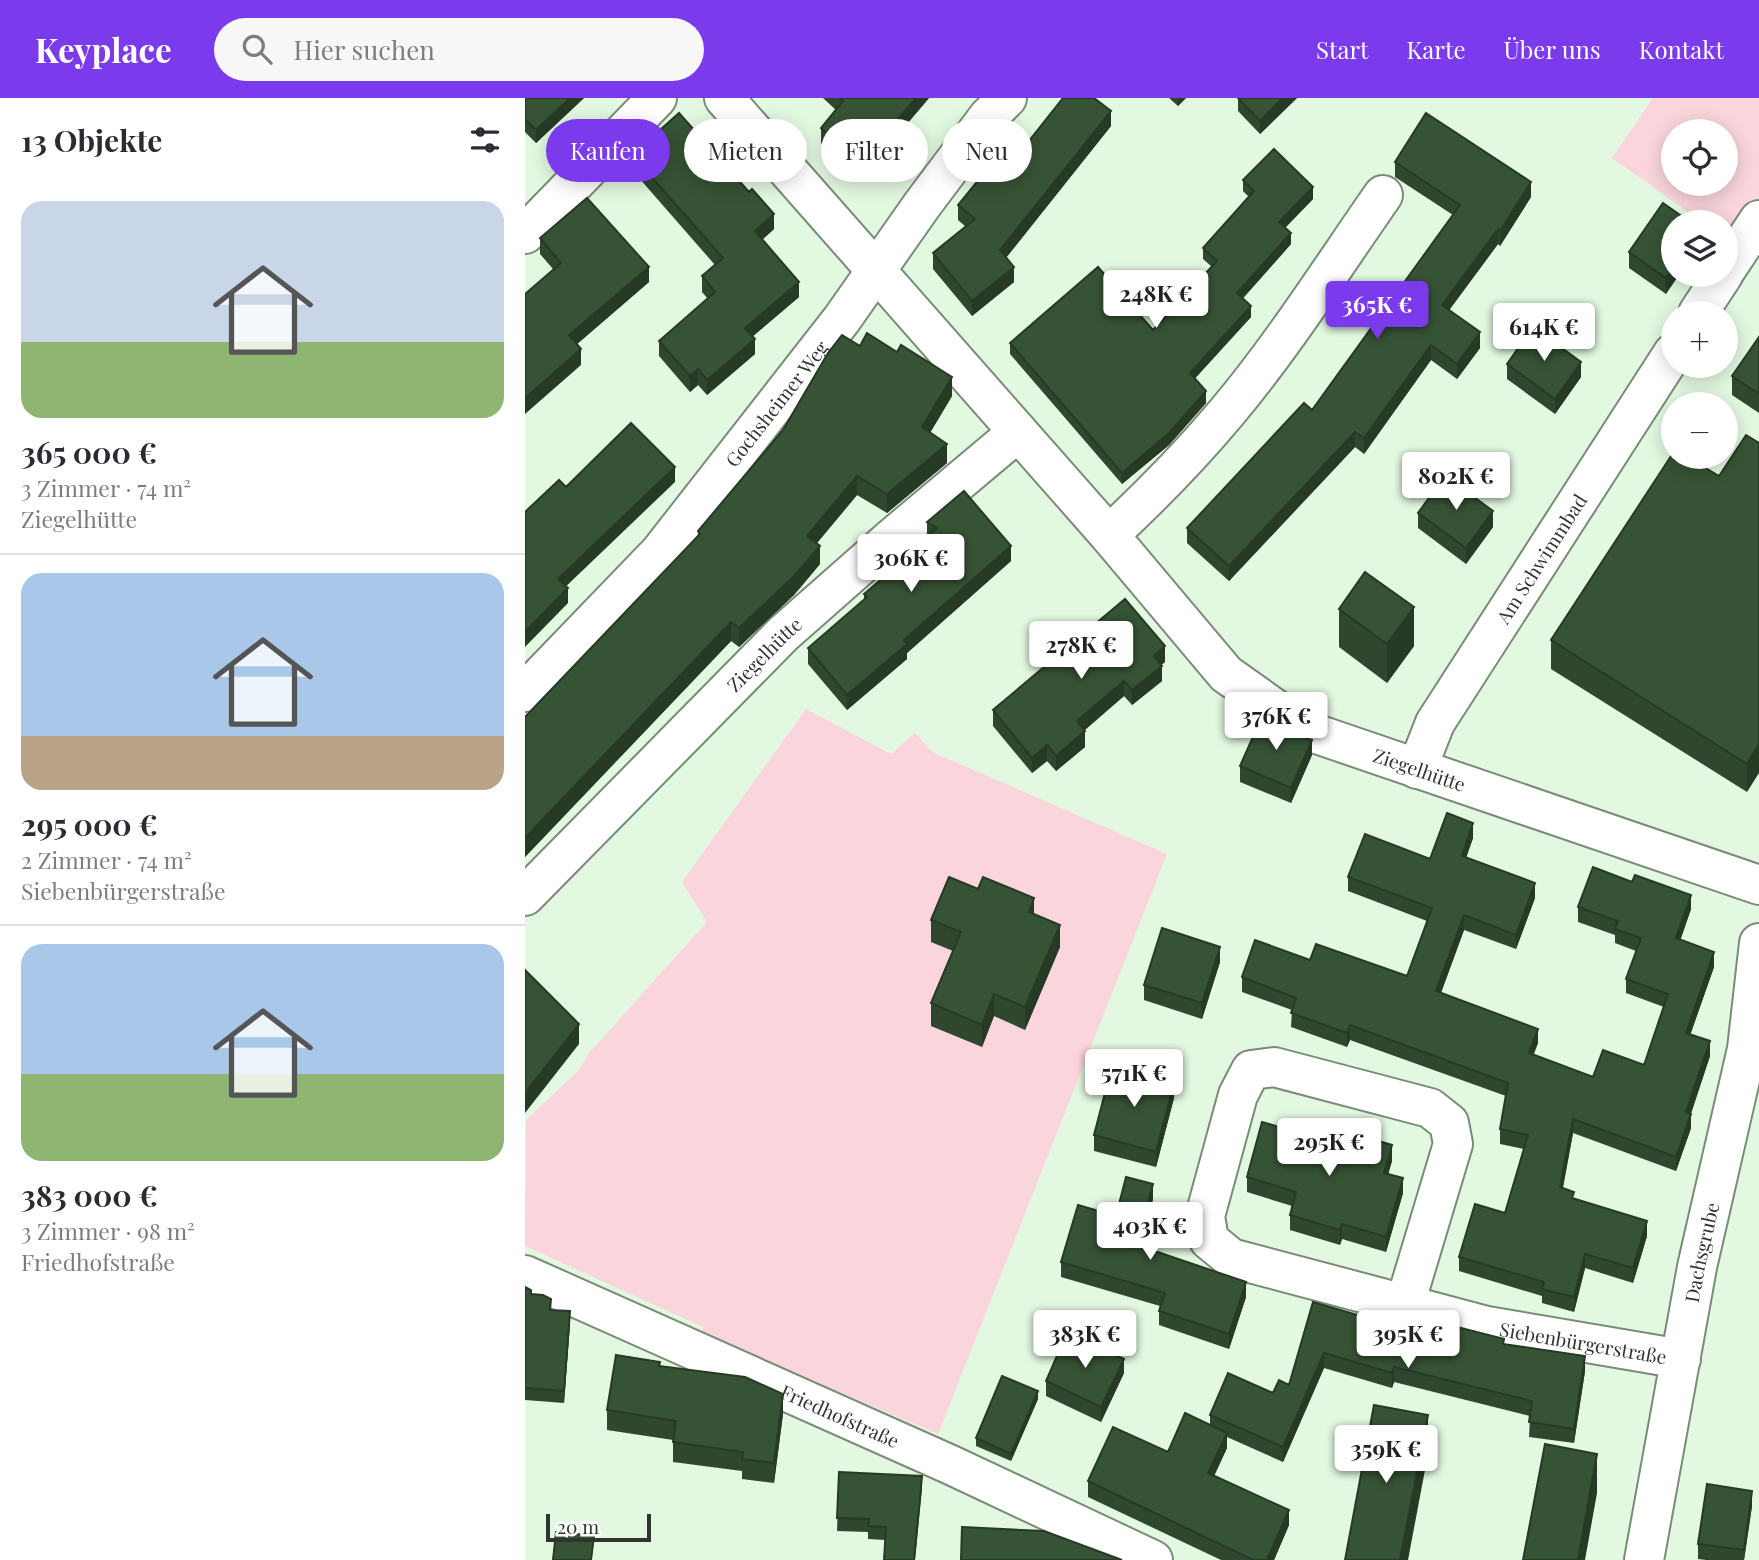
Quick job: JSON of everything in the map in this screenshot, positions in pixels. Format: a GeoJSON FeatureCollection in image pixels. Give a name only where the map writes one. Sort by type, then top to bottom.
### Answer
{"type":"FeatureCollection","features":[{"type":"Feature","properties":{"kind":"street"},"geometry":{"type":"LineString","coordinates":[[532,216],[657,98]]}},
{"type":"Feature","properties":{"kind":"street","name":"Ziegelhütte"},"geometry":{"type":"LineString","coordinates":[[724,98],[1109,534],[1226,674],[1305,730],[1759,885]]}},
{"type":"Feature","properties":{"kind":"street","name":"Gochsheimer Weg"},"geometry":{"type":"LineString","coordinates":[[525,692],[660,552],[834,330],[988,117],[1007,98]]}},
{"type":"Feature","properties":{"kind":"street"},"geometry":{"type":"LineString","coordinates":[[1109,534],[1154,493],[1227,412],[1270,358],[1383,195]]}},
{"type":"Feature","properties":{"kind":"street"},"geometry":{"type":"LineString","coordinates":[[1738,252],[1759,220]]}},
{"type":"Feature","properties":{"kind":"street","name":"Am Schwimmbad"},"geometry":{"type":"LineString","coordinates":[[1417,769],[1435,723],[1661,372]]}},
{"type":"Feature","properties":{"kind":"street","name":"Ziegelhütte"},"geometry":{"type":"LineString","coordinates":[[525,895],[783,634],[1018,432]]}},
{"type":"Feature","properties":{"kind":"street","name":"Dachsgrube"},"geometry":{"type":"LineString","coordinates":[[1644,1560],[1697,1267],[1753,1051],[1759,943]]}},
{"type":"Feature","properties":{"kind":"street","name":"Siebenbürgerstraße"},"geometry":{"type":"LineString","coordinates":[[1405,1304],[1453,1144],[1449,1123],[1430,1108],[1404,1101],[1274,1067],[1251,1070],[1238,1095],[1205,1216],[1209,1240],[1231,1258],[1487,1326],[1681,1359]]}},
{"type":"Feature","properties":{"kind":"street","name":"Friedhofstraße"},"geometry":{"type":"LineString","coordinates":[[525,1275],[951,1465],[1153,1560]]}},
{"type":"Feature","properties":{"kind":"shaded area"},"geometry":{"type":"Polygon","coordinates":[[[1653,98],[1759,98],[1759,216],[1738,231],[1738,210],[1685,210],[1665,196],[1738,196],[1738,119],[1661,119],[1661,193],[1612,158],[1653,98]]]}},
{"type":"Feature","properties":{"kind":"shaded area"},"geometry":{"type":"Polygon","coordinates":[[[806,709],[891,754],[915,733],[932,752],[1167,854],[938,1434],[701,1333],[703,1327],[525,1246],[526,1120],[579,1070],[589,1053],[707,922],[682,882],[806,709]]]}},
{"type":"Feature","properties":{"kind":"building"},"geometry":{"type":"Polygon","coordinates":[[[525,98],[570,98],[536,130],[525,119],[525,98]]]}},
{"type":"Feature","properties":{"kind":"building"},"geometry":{"type":"Polygon","coordinates":[[[840,98],[916,98],[898,119],[828,119],[843,101],[840,98]]]}},
{"type":"Feature","properties":{"kind":"building"},"geometry":{"type":"Polygon","coordinates":[[[1063,98],[1094,98],[1111,111],[1000,250],[1014,267],[972,301],[933,253],[975,219],[958,205],[977,182],[1032,182],[1032,137],[1063,98]]]}},
{"type":"Feature","properties":{"kind":"building"},"geometry":{"type":"Polygon","coordinates":[[[1238,98],[1283,98],[1260,121],[1238,98]]]}},
{"type":"Feature","properties":{"kind":"building"},"geometry":{"type":"Polygon","coordinates":[[[679,113],[684,119],[684,182],[740,182],[749,192],[752,189],[774,214],[755,231],[799,282],[745,328],[755,339],[707,380],[698,369],[690,376],[659,341],[715,292],[702,276],[723,258],[656,182],[670,182],[670,121],[679,113]]]}},
{"type":"Feature","properties":{"kind":"building"},"geometry":{"type":"Polygon","coordinates":[[[1426,113],[1531,182],[1500,231],[1498,229],[1442,305],[1480,332],[1457,364],[1431,345],[1364,438],[1355,432],[1229,566],[1187,528],[1304,403],[1312,410],[1460,205],[1395,162],[1426,113]]]}},
{"type":"Feature","properties":{"kind":"building"},"geometry":{"type":"Polygon","coordinates":[[[1274,149],[1313,187],[1279,222],[1291,233],[1237,293],[1251,306],[1190,373],[1206,391],[1169,433],[1122,473],[1010,343],[1098,267],[1153,330],[1217,261],[1203,248],[1254,191],[1243,180],[1274,149]]]}},
{"type":"Feature","properties":{"kind":"building"},"geometry":{"type":"Polygon","coordinates":[[[587,198],[649,267],[569,335],[581,349],[525,398],[525,294],[561,263],[540,238],[587,198]]]}},
{"type":"Feature","properties":{"kind":"building"},"geometry":{"type":"Polygon","coordinates":[[[1663,203],[1673,210],[1661,210],[1661,274],[1629,252],[1663,203]]]}},
{"type":"Feature","properties":{"kind":"building"},"geometry":{"type":"Polygon","coordinates":[[[1533,327],[1581,362],[1555,399],[1507,364],[1533,327]]]}},
{"type":"Feature","properties":{"kind":"building"},"geometry":{"type":"Polygon","coordinates":[[[867,333],[897,352],[901,345],[952,377],[922,427],[947,444],[887,494],[857,476],[807,536],[820,546],[794,576],[739,628],[731,622],[525,838],[525,717],[700,534],[698,531],[783,430],[828,353],[842,335],[860,346],[867,333]]]}},
{"type":"Feature","properties":{"kind":"building"},"geometry":{"type":"Polygon","coordinates":[[[1759,337],[1759,394],[1735,378],[1738,378],[1738,367],[1759,337]]]}},
{"type":"Feature","properties":{"kind":"building"},"geometry":{"type":"Polygon","coordinates":[[[631,423],[675,467],[558,579],[568,588],[525,632],[525,512],[559,480],[566,487],[631,423]]]}},
{"type":"Feature","properties":{"kind":"building"},"geometry":{"type":"Polygon","coordinates":[[[1746,435],[1759,443],[1759,744],[1747,764],[1551,640],[1663,469],[1707,469],[1719,476],[1724,469],[1738,469],[1738,447],[1746,435]]]}},
{"type":"Feature","properties":{"kind":"building"},"geometry":{"type":"Polygon","coordinates":[[[1445,476],[1493,511],[1466,548],[1418,513],[1445,476]]]}},
{"type":"Feature","properties":{"kind":"building"},"geometry":{"type":"Polygon","coordinates":[[[964,491],[1011,546],[904,640],[907,644],[847,695],[808,648],[867,597],[864,594],[920,546],[918,545],[937,528],[927,522],[964,491]]]}},
{"type":"Feature","properties":{"kind":"building"},"geometry":{"type":"Polygon","coordinates":[[[1365,572],[1414,607],[1387,644],[1339,609],[1365,572]]]}},
{"type":"Feature","properties":{"kind":"building"},"geometry":{"type":"Polygon","coordinates":[[[1125,599],[1165,646],[1154,656],[1162,666],[1132,690],[1124,681],[1077,721],[1085,731],[1056,756],[1047,745],[1032,758],[993,710],[1125,599]]]}},
{"type":"Feature","properties":{"kind":"building"},"geometry":{"type":"Polygon","coordinates":[[[1264,712],[1293,733],[1312,740],[1291,788],[1240,766],[1264,712]]]}},
{"type":"Feature","properties":{"kind":"building"},"geometry":{"type":"Polygon","coordinates":[[[1447,813],[1473,823],[1462,856],[1535,883],[1516,935],[1464,915],[1436,991],[1538,1029],[1529,1053],[1593,1077],[1603,1050],[1644,1065],[1668,994],[1626,979],[1641,938],[1615,929],[1618,921],[1578,907],[1593,867],[1632,882],[1635,875],[1691,895],[1676,938],[1714,952],[1686,1033],[1710,1041],[1686,1112],[1691,1114],[1676,1157],[1573,1119],[1560,1187],[1574,1192],[1572,1198],[1647,1221],[1633,1268],[1585,1254],[1574,1297],[1542,1289],[1544,1282],[1459,1257],[1475,1204],[1505,1213],[1528,1135],[1500,1129],[1508,1083],[1350,1025],[1347,1033],[1291,1013],[1296,998],[1242,977],[1255,940],[1310,960],[1316,944],[1407,976],[1432,908],[1348,877],[1365,834],[1430,859],[1447,813]]]}},
{"type":"Feature","properties":{"kind":"building"},"geometry":{"type":"Polygon","coordinates":[[[949,877],[978,889],[983,877],[1034,898],[1029,912],[1060,925],[1025,1007],[994,994],[982,1025],[931,1003],[961,932],[931,920],[949,877]]]}},
{"type":"Feature","properties":{"kind":"building"},"geometry":{"type":"Polygon","coordinates":[[[1162,928],[1220,947],[1202,1003],[1144,985],[1162,928]]]}},
{"type":"Feature","properties":{"kind":"building"},"geometry":{"type":"Polygon","coordinates":[[[525,970],[579,1024],[525,1093],[525,970]]]}},
{"type":"Feature","properties":{"kind":"building"},"geometry":{"type":"Polygon","coordinates":[[[1112,1066],[1174,1083],[1156,1152],[1094,1135],[1112,1066]]]}},
{"type":"Feature","properties":{"kind":"building"},"geometry":{"type":"Polygon","coordinates":[[[1262,1122],[1348,1147],[1352,1133],[1392,1145],[1384,1173],[1403,1178],[1386,1237],[1342,1224],[1340,1230],[1290,1215],[1296,1192],[1247,1177],[1262,1122]]]}},
{"type":"Feature","properties":{"kind":"building"},"geometry":{"type":"Polygon","coordinates":[[[1126,1177],[1153,1184],[1137,1245],[1246,1282],[1229,1334],[1159,1311],[1165,1293],[1061,1262],[1078,1205],[1116,1216],[1126,1177]]]}},
{"type":"Feature","properties":{"kind":"building"},"geometry":{"type":"Polygon","coordinates":[[[525,1287],[531,1290],[531,1294],[551,1299],[550,1310],[570,1311],[564,1391],[525,1388],[525,1287]]]}},
{"type":"Feature","properties":{"kind":"building"},"geometry":{"type":"Polygon","coordinates":[[[1313,1302],[1422,1334],[1426,1319],[1504,1339],[1503,1344],[1585,1356],[1574,1429],[1529,1422],[1532,1401],[1394,1367],[1392,1373],[1324,1353],[1283,1447],[1210,1415],[1228,1373],[1273,1393],[1279,1380],[1289,1385],[1313,1302]]]}},
{"type":"Feature","properties":{"kind":"building"},"geometry":{"type":"Polygon","coordinates":[[[1067,1333],[1124,1359],[1101,1407],[1046,1381],[1067,1333]]]}},
{"type":"Feature","properties":{"kind":"building"},"geometry":{"type":"Polygon","coordinates":[[[616,1355],[660,1362],[659,1366],[745,1377],[783,1394],[774,1463],[742,1459],[743,1452],[673,1442],[676,1421],[607,1410],[616,1355]]]}},
{"type":"Feature","properties":{"kind":"building"},"geometry":{"type":"Polygon","coordinates":[[[1002,1376],[1038,1391],[1011,1454],[976,1438],[1002,1376]]]}},
{"type":"Feature","properties":{"kind":"building"},"geometry":{"type":"Polygon","coordinates":[[[1374,1405],[1428,1415],[1400,1560],[1345,1560],[1374,1405]]]}},
{"type":"Feature","properties":{"kind":"building"},"geometry":{"type":"Polygon","coordinates":[[[1185,1413],[1227,1433],[1208,1473],[1289,1510],[1267,1560],[1253,1560],[1088,1481],[1113,1427],[1168,1452],[1185,1413]]]}},
{"type":"Feature","properties":{"kind":"building"},"geometry":{"type":"Polygon","coordinates":[[[1545,1444],[1597,1454],[1578,1560],[1523,1560],[1545,1444]]]}},
{"type":"Feature","properties":{"kind":"building"},"geometry":{"type":"Polygon","coordinates":[[[839,1472],[922,1476],[914,1560],[884,1560],[886,1527],[868,1526],[869,1519],[837,1518],[839,1472]]]}},
{"type":"Feature","properties":{"kind":"building"},"geometry":{"type":"Polygon","coordinates":[[[1707,1484],[1752,1491],[1744,1550],[1698,1544],[1707,1484]]]}},
{"type":"Feature","properties":{"kind":"building"},"geometry":{"type":"Polygon","coordinates":[[[962,1527],[1044,1531],[1122,1560],[961,1560],[962,1527]]]}},
{"type":"Feature","properties":{"kind":"building"},"geometry":{"type":"Polygon","coordinates":[[[556,1532],[594,1536],[591,1560],[553,1560],[556,1532]]]}}]}
